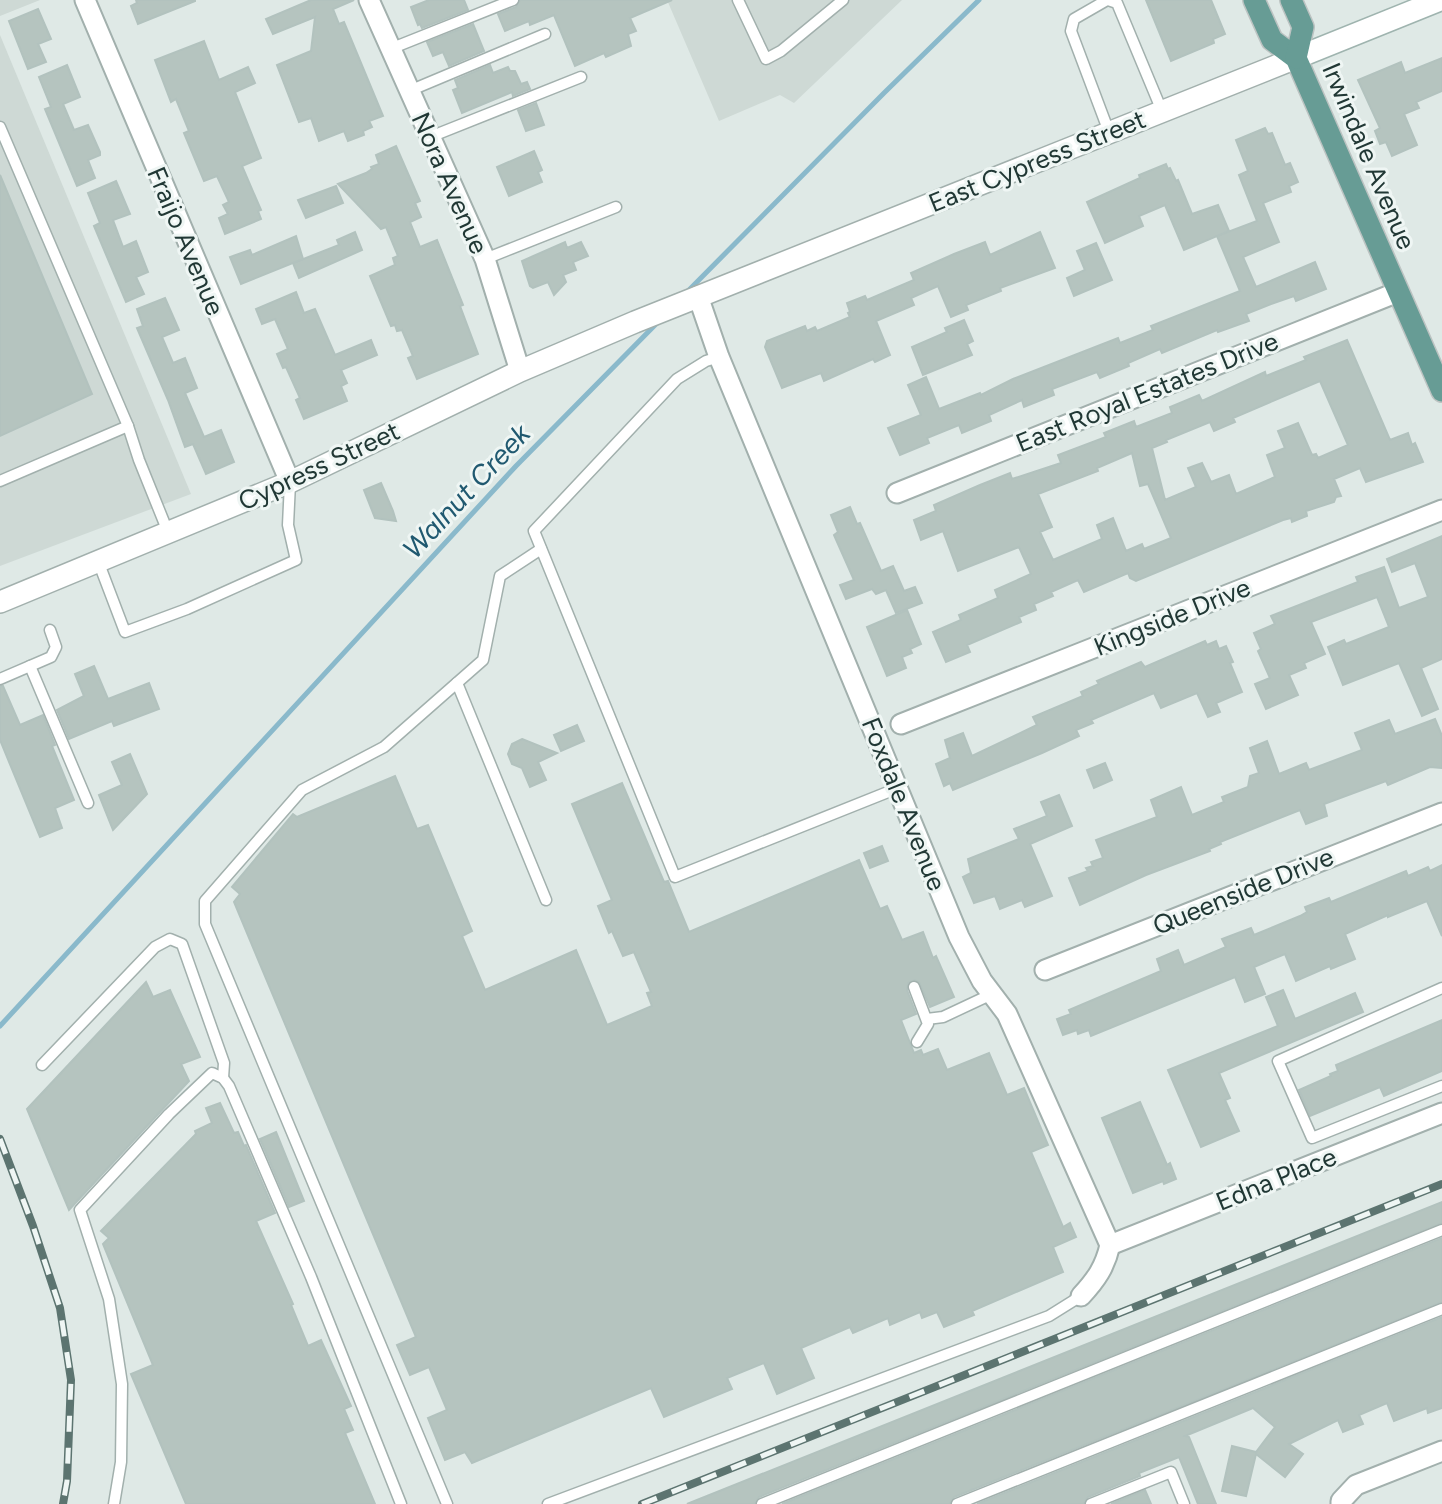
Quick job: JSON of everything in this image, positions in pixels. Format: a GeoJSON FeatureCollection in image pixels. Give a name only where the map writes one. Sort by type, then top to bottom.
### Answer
{"type":"FeatureCollection","features":[{"type":"Feature","properties":{"kind":"main road","name":"Irwindale Avenue"},"geometry":{"type":"LineString","coordinates":[[1254,0],[1272,40],[1296,58],[1442,391]]}},
{"type":"Feature","properties":{"kind":"main road","name":"Irwindale Avenue"},"geometry":{"type":"LineString","coordinates":[[1291,0],[1303,27],[1296,58]]}},
{"type":"Feature","properties":{"kind":"street","name":"Fraijo Avenue"},"geometry":{"type":"LineString","coordinates":[[85,0],[290,482]]}},
{"type":"Feature","properties":{"kind":"street","name":"Nora Avenue"},"geometry":{"type":"LineString","coordinates":[[369,0],[485,259],[520,371]]}},
{"type":"Feature","properties":{"kind":"street","name":"East Cypress Street"},"geometry":{"type":"LineString","coordinates":[[635,322],[1440,0]]}},
{"type":"Feature","properties":{"kind":"street","name":"East Royal Estates Drive"},"geometry":{"type":"LineString","coordinates":[[897,493],[1398,292]]}},
{"type":"Feature","properties":{"kind":"street","name":"Foxdale Avenue"},"geometry":{"type":"LineString","coordinates":[[705,295],[711,334],[719,357],[959,937],[982,981],[1007,1014],[1110,1245]]}},
{"type":"Feature","properties":{"kind":"street","name":"Cypress Street"},"geometry":{"type":"LineString","coordinates":[[0,602],[290,482],[520,371],[635,322]]}},
{"type":"Feature","properties":{"kind":"street","name":"Kingside Drive"},"geometry":{"type":"LineString","coordinates":[[901,724],[1442,510]]}},
{"type":"Feature","properties":{"kind":"street","name":"Queenside Drive"},"geometry":{"type":"LineString","coordinates":[[1045,970],[1442,813]]}},
{"type":"Feature","properties":{"kind":"street","name":"Edna Place"},"geometry":{"type":"LineString","coordinates":[[1110,1245],[1442,1114]]}},
{"type":"Feature","properties":{"kind":"street"},"geometry":{"type":"LineString","coordinates":[[1081,1296],[1097,1280],[1107,1260],[1110,1245]]}},
{"type":"Feature","properties":{"kind":"street"},"geometry":{"type":"LineString","coordinates":[[1341,1502],[1356,1485],[1442,1451]]}},
{"type":"Feature","properties":{"kind":"lane"},"geometry":{"type":"LineString","coordinates":[[390,49],[513,0]]}},
{"type":"Feature","properties":{"kind":"lane"},"geometry":{"type":"LineString","coordinates":[[738,0],[766,59],[781,51],[843,0]]}},
{"type":"Feature","properties":{"kind":"lane"},"geometry":{"type":"LineString","coordinates":[[1109,132],[1071,31],[1074,19],[1108,0],[1117,3],[1162,111]]}},
{"type":"Feature","properties":{"kind":"lane"},"geometry":{"type":"LineString","coordinates":[[409,91],[545,34]]}},
{"type":"Feature","properties":{"kind":"lane"},"geometry":{"type":"LineString","coordinates":[[429,138],[581,77]]}},
{"type":"Feature","properties":{"kind":"lane"},"geometry":{"type":"LineString","coordinates":[[0,127],[128,426],[138,460],[169,533]]}},
{"type":"Feature","properties":{"kind":"lane"},"geometry":{"type":"LineString","coordinates":[[485,259],[616,208]]}},
{"type":"Feature","properties":{"kind":"lane"},"geometry":{"type":"LineString","coordinates":[[719,357],[706,361],[677,379],[534,531],[675,878],[898,788]]}},
{"type":"Feature","properties":{"kind":"lane"},"geometry":{"type":"LineString","coordinates":[[0,481],[128,426]]}},
{"type":"Feature","properties":{"kind":"lane"},"geometry":{"type":"LineString","coordinates":[[98,561],[125,632],[187,608],[296,560],[288,525],[290,482]]}},
{"type":"Feature","properties":{"kind":"lane"},"geometry":{"type":"LineString","coordinates":[[447,1504],[205,924],[205,901],[302,790],[384,747],[483,660],[500,576],[541,549]]}},
{"type":"Feature","properties":{"kind":"lane"},"geometry":{"type":"LineString","coordinates":[[0,679],[51,657],[57,647],[50,630]]}},
{"type":"Feature","properties":{"kind":"lane"},"geometry":{"type":"LineString","coordinates":[[30,666],[88,803]]}},
{"type":"Feature","properties":{"kind":"lane"},"geometry":{"type":"LineString","coordinates":[[457,682],[546,900]]}},
{"type":"Feature","properties":{"kind":"lane"},"geometry":{"type":"LineString","coordinates":[[42,1065],[155,947],[170,939],[182,944],[224,1063],[223,1078]]}},
{"type":"Feature","properties":{"kind":"lane"},"geometry":{"type":"LineString","coordinates":[[914,986],[928,1018],[927,1029],[917,1042]]}},
{"type":"Feature","properties":{"kind":"lane"},"geometry":{"type":"LineString","coordinates":[[1442,988],[1279,1061],[1312,1138],[1442,1086]]}},
{"type":"Feature","properties":{"kind":"lane"},"geometry":{"type":"LineString","coordinates":[[928,1018],[943,1017],[992,994]]}},
{"type":"Feature","properties":{"kind":"lane"},"geometry":{"type":"LineString","coordinates":[[114,1504],[121,1462],[122,1384],[109,1298],[80,1210],[169,1114],[212,1073],[223,1078],[229,1086],[311,1277],[401,1504]]}},
{"type":"Feature","properties":{"kind":"lane"},"geometry":{"type":"LineString","coordinates":[[762,1504],[1442,1230]]}},
{"type":"Feature","properties":{"kind":"lane"},"geometry":{"type":"LineString","coordinates":[[548,1504],[1049,1316],[1081,1296]]}},
{"type":"Feature","properties":{"kind":"lane"},"geometry":{"type":"LineString","coordinates":[[957,1504],[1442,1309]]}},
{"type":"Feature","properties":{"kind":"lane"},"geometry":{"type":"LineString","coordinates":[[1091,1504],[1171,1472],[1184,1504]]}},
{"type":"Feature","properties":{"kind":"shaded area"},"geometry":{"type":"Polygon","coordinates":[[[0,0],[40,0],[0,16],[0,0]]]}},
{"type":"Feature","properties":{"kind":"shaded area"},"geometry":{"type":"Polygon","coordinates":[[[667,0],[902,0],[794,103],[780,95],[719,121],[667,0]]]}},
{"type":"Feature","properties":{"kind":"shaded area"},"geometry":{"type":"Polygon","coordinates":[[[0,35],[191,494],[0,566],[0,35]]]}},
{"type":"Feature","properties":{"kind":"building"},"geometry":{"type":"Polygon","coordinates":[[[136,0],[195,1],[138,24],[131,6],[137,3],[136,0]]]}},
{"type":"Feature","properties":{"kind":"building"},"geometry":{"type":"Polygon","coordinates":[[[311,0],[354,0],[333,9],[339,24],[344,22],[383,116],[369,121],[372,127],[363,131],[364,135],[348,141],[344,131],[319,141],[311,118],[299,122],[277,65],[311,51],[315,17],[273,34],[266,19],[311,0]]]}},
{"type":"Feature","properties":{"kind":"building"},"geometry":{"type":"Polygon","coordinates":[[[429,0],[464,0],[468,10],[422,28],[418,25],[411,7],[429,0]]]}},
{"type":"Feature","properties":{"kind":"building"},"geometry":{"type":"Polygon","coordinates":[[[520,0],[672,0],[630,18],[636,31],[628,34],[631,46],[606,57],[604,53],[575,66],[554,15],[505,31],[498,14],[516,7],[520,0]]]}},
{"type":"Feature","properties":{"kind":"building"},"geometry":{"type":"Polygon","coordinates":[[[1146,0],[1211,0],[1225,34],[1213,39],[1214,43],[1171,61],[1146,0]]]}},
{"type":"Feature","properties":{"kind":"building"},"geometry":{"type":"Polygon","coordinates":[[[38,9],[51,39],[38,44],[46,62],[28,69],[9,21],[38,9]]]}},
{"type":"Feature","properties":{"kind":"building"},"geometry":{"type":"Polygon","coordinates":[[[473,24],[484,51],[449,66],[443,52],[433,56],[427,42],[473,24]]]}},
{"type":"Feature","properties":{"kind":"building"},"geometry":{"type":"Polygon","coordinates":[[[204,41],[219,80],[248,67],[255,83],[235,92],[261,158],[242,166],[261,210],[258,211],[261,219],[225,234],[219,218],[228,214],[223,205],[229,202],[217,176],[204,181],[184,133],[189,131],[176,99],[171,102],[155,60],[204,41]]]}},
{"type":"Feature","properties":{"kind":"building"},"geometry":{"type":"Polygon","coordinates":[[[1442,58],[1442,91],[1416,102],[1419,108],[1404,114],[1417,145],[1392,156],[1386,142],[1380,144],[1375,131],[1380,128],[1358,80],[1401,62],[1405,73],[1442,58]]]}},
{"type":"Feature","properties":{"kind":"building"},"geometry":{"type":"Polygon","coordinates":[[[67,65],[80,97],[63,104],[74,130],[88,125],[100,152],[100,155],[88,160],[95,178],[77,186],[45,109],[51,107],[39,77],[67,65]]]}},
{"type":"Feature","properties":{"kind":"building"},"geometry":{"type":"Polygon","coordinates":[[[490,65],[493,73],[508,67],[510,71],[515,71],[521,84],[527,82],[530,89],[513,96],[512,92],[462,113],[453,90],[458,88],[455,80],[490,65]]]}},
{"type":"Feature","properties":{"kind":"building"},"geometry":{"type":"Polygon","coordinates":[[[536,103],[544,125],[526,131],[518,110],[536,103]]]}},
{"type":"Feature","properties":{"kind":"building"},"geometry":{"type":"Polygon","coordinates":[[[1265,128],[1268,134],[1272,133],[1285,165],[1290,163],[1298,182],[1289,186],[1291,192],[1263,203],[1279,242],[1243,257],[1256,287],[1315,262],[1326,289],[1296,301],[1294,296],[1271,304],[1246,314],[1249,321],[1218,332],[1217,330],[1162,353],[1160,349],[1100,378],[1097,372],[1052,389],[1054,395],[1024,407],[1022,400],[989,415],[991,421],[962,433],[959,425],[927,438],[929,443],[900,455],[888,428],[921,415],[908,385],[926,377],[939,409],[980,393],[981,395],[1013,379],[1118,338],[1120,343],[1153,330],[1151,326],[1240,291],[1217,236],[1257,221],[1239,175],[1248,171],[1236,140],[1265,128]]]}},
{"type":"Feature","properties":{"kind":"building"},"geometry":{"type":"Polygon","coordinates":[[[396,146],[420,201],[415,203],[421,217],[410,222],[420,247],[437,240],[463,305],[460,306],[478,354],[417,379],[408,358],[413,356],[402,330],[397,331],[395,325],[391,326],[370,276],[395,265],[393,258],[398,256],[386,227],[381,229],[338,184],[366,173],[379,164],[376,155],[396,146]]]}},
{"type":"Feature","properties":{"kind":"building"},"geometry":{"type":"Polygon","coordinates":[[[534,151],[542,170],[538,172],[542,182],[509,196],[497,167],[534,151]]]}},
{"type":"Feature","properties":{"kind":"building"},"geometry":{"type":"Polygon","coordinates":[[[1166,164],[1176,181],[1178,180],[1192,214],[1218,205],[1229,231],[1184,250],[1165,205],[1139,216],[1143,226],[1105,243],[1087,202],[1166,164]]]}},
{"type":"Feature","properties":{"kind":"building"},"geometry":{"type":"Polygon","coordinates":[[[0,175],[92,394],[0,436],[0,175]]]}},
{"type":"Feature","properties":{"kind":"building"},"geometry":{"type":"Polygon","coordinates":[[[116,181],[130,214],[113,220],[123,247],[136,241],[148,272],[136,277],[144,294],[126,302],[94,226],[100,223],[88,193],[116,181]]]}},
{"type":"Feature","properties":{"kind":"building"},"geometry":{"type":"Polygon","coordinates":[[[336,186],[343,203],[306,218],[298,200],[336,186]]]}},
{"type":"Feature","properties":{"kind":"building"},"geometry":{"type":"Polygon","coordinates":[[[355,232],[362,250],[299,278],[293,263],[339,245],[337,240],[355,232]]]}},
{"type":"Feature","properties":{"kind":"building"},"geometry":{"type":"Polygon","coordinates":[[[1040,232],[1055,268],[1000,288],[1001,291],[966,305],[968,310],[951,317],[938,286],[911,298],[914,305],[876,321],[890,355],[875,362],[873,359],[824,381],[821,373],[782,388],[765,347],[767,341],[805,326],[807,331],[815,327],[817,331],[850,317],[847,303],[865,296],[867,300],[914,280],[911,273],[954,254],[985,242],[990,255],[1040,232]]]}},
{"type":"Feature","properties":{"kind":"building"},"geometry":{"type":"Polygon","coordinates":[[[296,236],[303,259],[241,284],[230,257],[250,250],[252,255],[296,236]]]}},
{"type":"Feature","properties":{"kind":"building"},"geometry":{"type":"Polygon","coordinates":[[[565,242],[567,248],[581,242],[588,256],[573,262],[576,270],[563,275],[566,282],[554,295],[548,282],[533,288],[530,286],[522,261],[565,242]]]}},
{"type":"Feature","properties":{"kind":"building"},"geometry":{"type":"Polygon","coordinates":[[[1096,243],[1112,280],[1074,296],[1067,278],[1085,270],[1077,251],[1096,243]]]}},
{"type":"Feature","properties":{"kind":"building"},"geometry":{"type":"Polygon","coordinates":[[[296,292],[304,313],[315,309],[335,355],[371,340],[377,355],[341,370],[347,383],[341,386],[347,401],[304,419],[296,400],[300,398],[277,354],[288,349],[275,319],[262,324],[256,309],[296,292]]]}},
{"type":"Feature","properties":{"kind":"building"},"geometry":{"type":"Polygon","coordinates":[[[165,298],[179,330],[162,337],[173,363],[185,358],[197,388],[185,393],[204,437],[221,430],[234,462],[206,474],[193,444],[185,447],[137,328],[143,326],[137,309],[165,298]]]}},
{"type":"Feature","properties":{"kind":"building"},"geometry":{"type":"Polygon","coordinates":[[[964,320],[973,341],[967,344],[972,355],[923,375],[912,347],[947,332],[945,328],[964,320]]]}},
{"type":"Feature","properties":{"kind":"building"},"geometry":{"type":"Polygon","coordinates":[[[1347,340],[1390,440],[1408,433],[1423,462],[1366,482],[1360,468],[1334,479],[1341,496],[1336,497],[1334,502],[1306,511],[1307,516],[1292,522],[1291,518],[1283,520],[1136,581],[1130,578],[1128,573],[1084,592],[1078,580],[1051,592],[1053,596],[1034,604],[1036,610],[1019,617],[1021,622],[967,645],[970,652],[946,662],[933,632],[961,620],[959,615],[998,598],[995,590],[1031,574],[1019,547],[958,571],[943,531],[921,540],[914,520],[936,511],[934,505],[1010,473],[1012,479],[1061,463],[1058,455],[1106,437],[1104,433],[1134,421],[1136,427],[1172,413],[1170,407],[1199,395],[1202,401],[1265,372],[1266,376],[1306,360],[1304,357],[1347,340]],[[1320,381],[1233,418],[1235,422],[1214,431],[1210,422],[1152,448],[1165,500],[1196,487],[1188,468],[1202,463],[1211,482],[1229,475],[1236,494],[1275,477],[1267,455],[1285,448],[1278,431],[1298,423],[1312,455],[1316,454],[1318,458],[1348,445],[1320,381]],[[1132,453],[1097,468],[1098,471],[1038,494],[1052,527],[1040,532],[1053,560],[1102,539],[1097,525],[1113,518],[1126,551],[1142,544],[1144,549],[1171,538],[1148,484],[1140,486],[1132,453]]]}},
{"type":"Feature","properties":{"kind":"building"},"geometry":{"type":"Polygon","coordinates":[[[381,483],[396,521],[375,518],[364,490],[381,483]]]}},
{"type":"Feature","properties":{"kind":"building"},"geometry":{"type":"Polygon","coordinates":[[[850,507],[881,571],[893,566],[904,591],[915,587],[922,603],[896,613],[886,590],[876,594],[872,589],[846,599],[840,585],[854,580],[834,535],[838,532],[831,515],[850,507]]]}},
{"type":"Feature","properties":{"kind":"building"},"geometry":{"type":"Polygon","coordinates":[[[1442,536],[1442,659],[1421,668],[1438,709],[1422,716],[1399,663],[1343,685],[1328,647],[1344,640],[1346,644],[1389,627],[1377,597],[1311,622],[1325,654],[1304,663],[1306,668],[1289,675],[1298,695],[1266,709],[1255,684],[1270,678],[1258,651],[1261,649],[1254,633],[1275,624],[1271,616],[1358,582],[1356,577],[1384,567],[1399,608],[1428,597],[1415,563],[1392,572],[1387,559],[1442,536]]]}},
{"type":"Feature","properties":{"kind":"building"},"geometry":{"type":"Polygon","coordinates":[[[907,610],[921,644],[910,649],[912,653],[902,657],[906,668],[887,676],[867,627],[907,610]]]}},
{"type":"Feature","properties":{"kind":"building"},"geometry":{"type":"Polygon","coordinates":[[[1205,641],[1207,645],[1216,641],[1219,649],[1226,646],[1242,692],[1216,703],[1220,712],[1208,717],[1197,693],[1161,708],[1154,693],[1091,720],[1093,723],[1076,730],[1079,736],[1042,753],[953,790],[950,783],[944,786],[936,764],[950,758],[945,740],[963,733],[972,756],[1037,725],[1033,717],[1083,696],[1081,692],[1099,684],[1097,681],[1141,662],[1145,667],[1205,641]]]}},
{"type":"Feature","properties":{"kind":"building"},"geometry":{"type":"Polygon","coordinates":[[[94,666],[108,699],[149,683],[159,709],[114,726],[112,721],[69,739],[57,710],[84,696],[75,674],[94,666]]]}},
{"type":"Feature","properties":{"kind":"building"},"geometry":{"type":"Polygon","coordinates":[[[0,686],[3,686],[20,725],[43,715],[55,745],[52,746],[74,800],[55,808],[62,828],[40,837],[0,740],[0,686]]]}},
{"type":"Feature","properties":{"kind":"building"},"geometry":{"type":"Polygon","coordinates":[[[1435,719],[1442,736],[1442,768],[1430,767],[1388,785],[1386,781],[1324,804],[1327,816],[1306,824],[1300,810],[1220,842],[1221,844],[1209,849],[1210,851],[1146,875],[1080,905],[1069,878],[1088,871],[1086,868],[1093,866],[1091,862],[1103,858],[1096,840],[1157,817],[1151,800],[1181,787],[1192,815],[1224,802],[1222,797],[1248,787],[1250,776],[1259,773],[1250,748],[1267,741],[1279,774],[1306,763],[1309,770],[1362,750],[1355,733],[1389,720],[1395,734],[1435,719]]]}},
{"type":"Feature","properties":{"kind":"building"},"geometry":{"type":"Polygon","coordinates":[[[577,725],[584,741],[561,751],[554,735],[577,725]]]}},
{"type":"Feature","properties":{"kind":"building"},"geometry":{"type":"Polygon","coordinates":[[[522,739],[557,753],[538,762],[546,780],[530,787],[522,768],[512,764],[508,754],[512,744],[522,739]]]}},
{"type":"Feature","properties":{"kind":"building"},"geometry":{"type":"Polygon","coordinates":[[[130,754],[147,794],[113,830],[99,795],[122,785],[112,762],[130,754]]]}},
{"type":"Feature","properties":{"kind":"building"},"geometry":{"type":"Polygon","coordinates":[[[1105,763],[1112,780],[1094,788],[1087,770],[1105,763]]]}},
{"type":"Feature","properties":{"kind":"building"},"geometry":{"type":"Polygon","coordinates":[[[395,776],[417,829],[428,825],[472,931],[462,936],[485,990],[576,950],[607,1025],[652,1006],[647,993],[651,992],[634,952],[623,956],[612,931],[609,933],[598,906],[612,900],[572,804],[622,783],[664,882],[668,881],[689,932],[859,860],[880,909],[887,906],[902,940],[923,932],[933,958],[936,956],[954,997],[930,1007],[919,982],[915,980],[908,983],[907,990],[916,1014],[901,1020],[914,1053],[921,1050],[923,1055],[938,1049],[947,1070],[989,1053],[1007,1095],[1024,1088],[1048,1145],[1031,1152],[1063,1227],[1070,1223],[1076,1237],[1053,1247],[1063,1272],[972,1311],[974,1315],[944,1327],[937,1312],[922,1318],[920,1312],[890,1325],[888,1318],[853,1333],[850,1327],[801,1348],[814,1378],[777,1394],[764,1363],[727,1378],[732,1389],[664,1417],[651,1388],[472,1463],[465,1452],[445,1460],[428,1418],[447,1410],[429,1367],[410,1375],[397,1345],[416,1337],[234,902],[240,894],[232,887],[293,814],[297,817],[395,776]]]}},
{"type":"Feature","properties":{"kind":"building"},"geometry":{"type":"Polygon","coordinates":[[[1059,795],[1072,826],[1030,844],[1052,896],[1025,907],[1022,900],[1000,909],[995,896],[974,903],[963,877],[971,873],[968,859],[1019,839],[1014,829],[1047,816],[1041,802],[1059,795]]]}},
{"type":"Feature","properties":{"kind":"building"},"geometry":{"type":"Polygon","coordinates":[[[882,846],[888,861],[870,868],[864,853],[882,846]]]}},
{"type":"Feature","properties":{"kind":"building"},"geometry":{"type":"Polygon","coordinates":[[[1442,865],[1442,936],[1427,901],[1345,934],[1355,959],[1331,969],[1330,966],[1296,981],[1285,954],[1254,967],[1265,994],[1245,1002],[1235,977],[1091,1036],[1089,1030],[1078,1034],[1077,1030],[1063,1035],[1057,1019],[1071,1014],[1069,1010],[1161,971],[1157,959],[1178,950],[1184,965],[1226,947],[1222,939],[1251,928],[1254,935],[1300,916],[1307,912],[1305,907],[1329,898],[1331,902],[1406,871],[1408,876],[1428,867],[1430,871],[1442,865]]]}},
{"type":"Feature","properties":{"kind":"building"},"geometry":{"type":"Polygon","coordinates":[[[146,982],[153,997],[170,990],[200,1057],[181,1064],[189,1081],[69,1210],[27,1109],[146,982]]]}},
{"type":"Feature","properties":{"kind":"building"},"geometry":{"type":"Polygon","coordinates":[[[1283,990],[1295,1019],[1355,993],[1363,1012],[1219,1073],[1230,1098],[1225,1100],[1239,1131],[1201,1147],[1168,1070],[1278,1026],[1266,997],[1283,990]]]}},
{"type":"Feature","properties":{"kind":"building"},"geometry":{"type":"Polygon","coordinates":[[[1442,1020],[1442,1071],[1384,1096],[1380,1087],[1310,1116],[1299,1090],[1331,1076],[1330,1074],[1338,1071],[1336,1065],[1442,1020]]]}},
{"type":"Feature","properties":{"kind":"building"},"geometry":{"type":"Polygon","coordinates":[[[1140,1102],[1167,1165],[1170,1163],[1176,1179],[1164,1184],[1163,1181],[1133,1193],[1102,1118],[1140,1102]]]}},
{"type":"Feature","properties":{"kind":"building"},"geometry":{"type":"Polygon","coordinates":[[[220,1103],[234,1133],[238,1132],[244,1146],[246,1145],[275,1213],[256,1221],[293,1304],[291,1305],[308,1346],[321,1340],[351,1406],[344,1409],[353,1430],[345,1433],[375,1504],[186,1504],[131,1374],[153,1365],[103,1244],[109,1238],[101,1231],[196,1134],[195,1131],[212,1123],[206,1108],[220,1103]]]}},
{"type":"Feature","properties":{"kind":"building"},"geometry":{"type":"Polygon","coordinates":[[[276,1132],[304,1201],[289,1207],[260,1139],[276,1132]]]}},
{"type":"Feature","properties":{"kind":"building"},"geometry":{"type":"Polygon","coordinates":[[[1442,1202],[1442,1223],[759,1497],[755,1504],[687,1504],[1442,1202]]]}},
{"type":"Feature","properties":{"kind":"building"},"geometry":{"type":"Polygon","coordinates":[[[1442,1238],[1442,1302],[954,1497],[950,1504],[782,1504],[1442,1238]]]}},
{"type":"Feature","properties":{"kind":"building"},"geometry":{"type":"Polygon","coordinates":[[[1442,1317],[1442,1408],[1428,1413],[1427,1408],[1394,1421],[1387,1403],[1359,1415],[1363,1424],[1343,1432],[1338,1420],[1289,1444],[1303,1454],[1285,1477],[1256,1454],[1246,1496],[1222,1491],[1232,1446],[1256,1452],[1275,1427],[1253,1408],[1185,1436],[1189,1437],[1216,1504],[1198,1504],[1179,1457],[1088,1497],[1084,1504],[977,1504],[1442,1317]]]}},
{"type":"Feature","properties":{"kind":"building"},"geometry":{"type":"Polygon","coordinates":[[[1145,1490],[1151,1504],[1111,1504],[1145,1490]]]}},
{"type":"Feature","properties":{"kind":"waterway","name":"Walnut Creek"},"geometry":{"type":"LineString","coordinates":[[687,292],[979,0]]}},
{"type":"Feature","properties":{"kind":"waterway","name":"Walnut Creek"},"geometry":{"type":"LineString","coordinates":[[0,1026],[516,466],[658,322]]}},
{"type":"Feature","properties":{"kind":"railway"},"geometry":{"type":"LineString","coordinates":[[0,1139],[60,1308],[71,1380],[67,1481],[63,1504]]}},
{"type":"Feature","properties":{"kind":"railway"},"geometry":{"type":"LineString","coordinates":[[642,1504],[1442,1184]]}}]}
